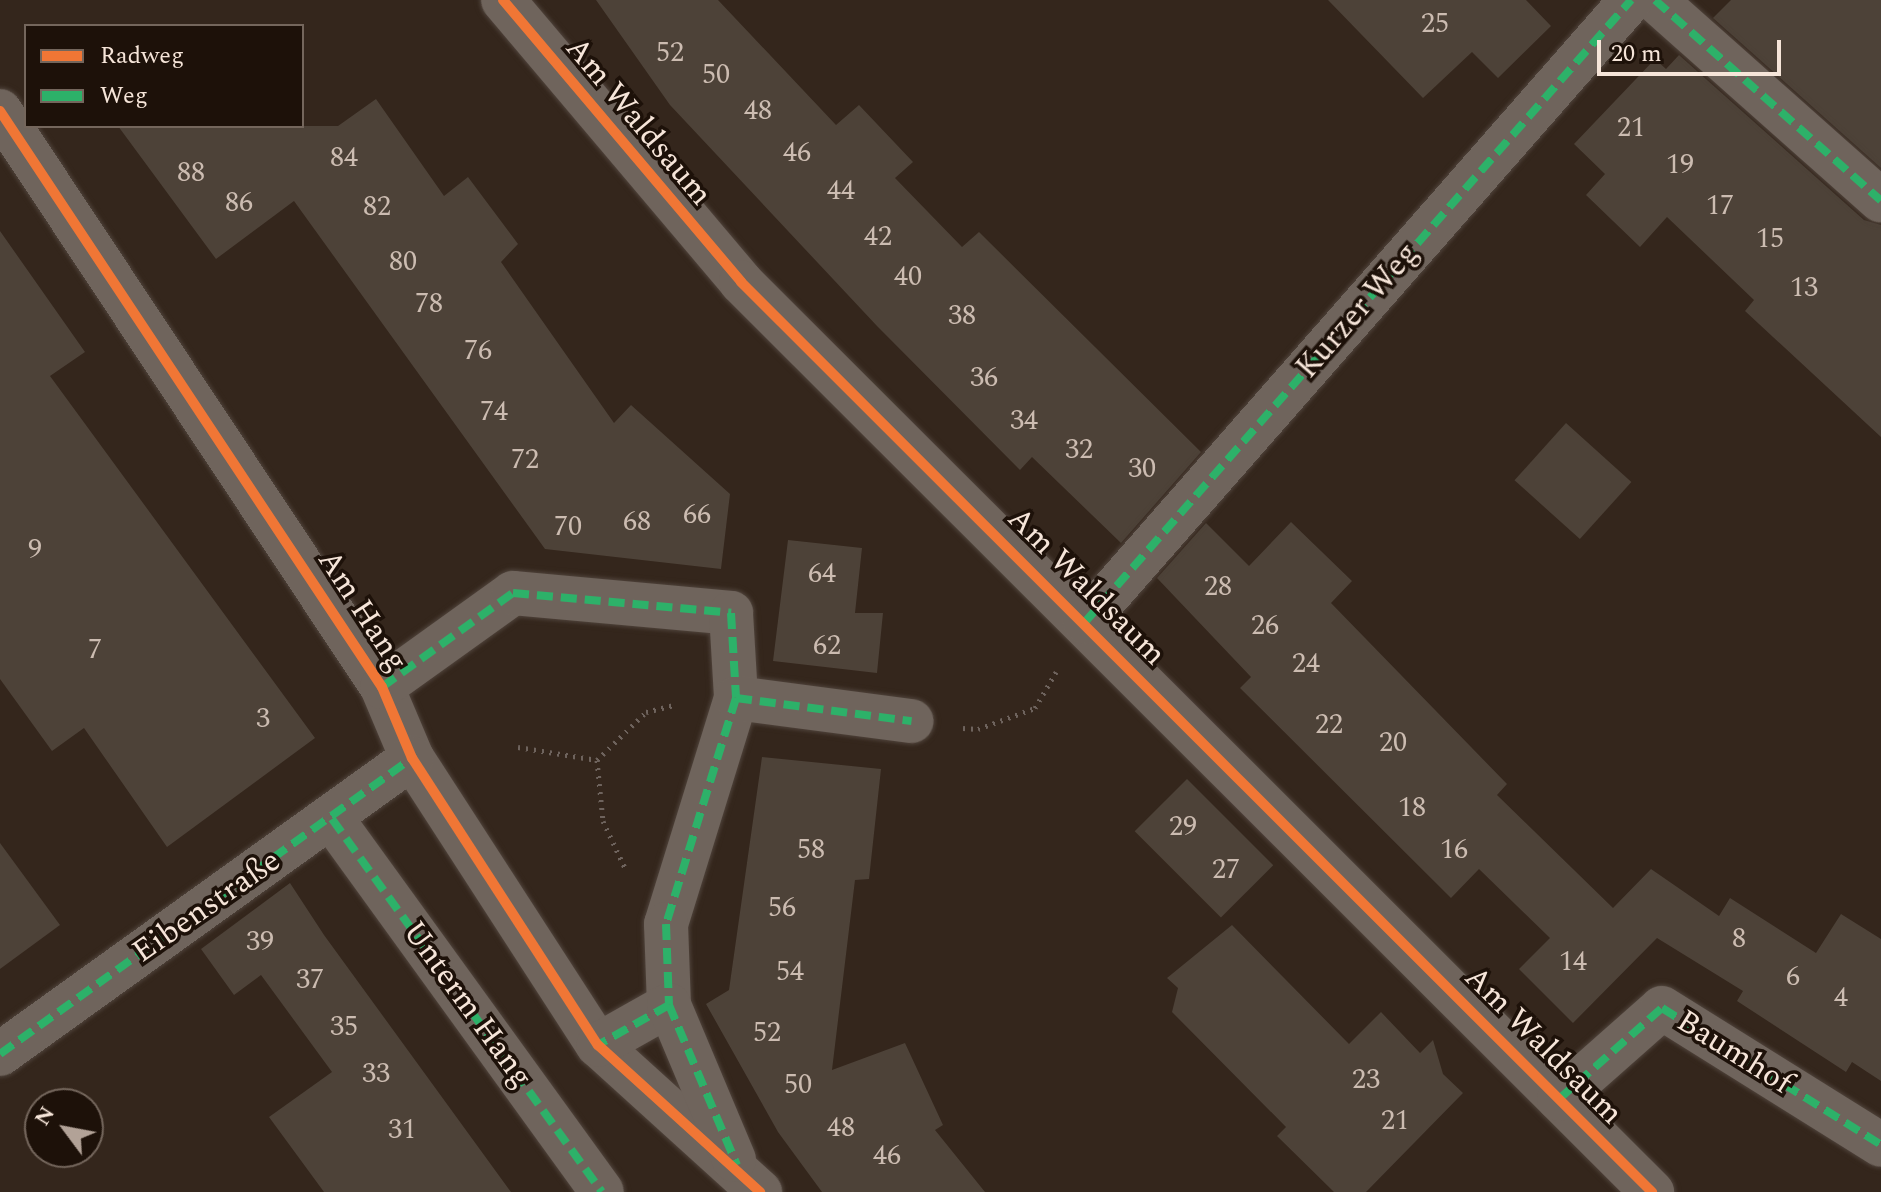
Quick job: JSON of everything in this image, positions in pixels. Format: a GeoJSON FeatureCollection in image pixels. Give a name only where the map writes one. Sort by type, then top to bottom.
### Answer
{"type":"FeatureCollection","features":[{"type":"Feature","properties":{"kind":"street","name":"Am Waldsaum"},"geometry":{"type":"LineString","coordinates":[[503,0],[741,282],[1085,622],[1652,1192]]}},
{"type":"Feature","properties":{"kind":"street","name":"Kurzer Weg"},"geometry":{"type":"LineString","coordinates":[[1085,622],[1631,0]]}},
{"type":"Feature","properties":{"kind":"street"},"geometry":{"type":"LineString","coordinates":[[1655,0],[1881,201]]}},
{"type":"Feature","properties":{"kind":"street","name":"Am Hang"},"geometry":{"type":"LineString","coordinates":[[0,111],[382,687],[412,758],[598,1045],[749,1181]]}},
{"type":"Feature","properties":{"kind":"street","name":"Am Hang"},"geometry":{"type":"LineString","coordinates":[[382,687],[513,593],[731,613],[736,698],[666,924],[669,1005],[749,1181]]}},
{"type":"Feature","properties":{"kind":"street"},"geometry":{"type":"LineString","coordinates":[[736,698],[911,721]]}},
{"type":"Feature","properties":{"kind":"street","name":"Eibenstraße"},"geometry":{"type":"LineString","coordinates":[[0,1054],[332,819],[412,758]]}},
{"type":"Feature","properties":{"kind":"street","name":"Unterm Hang"},"geometry":{"type":"LineString","coordinates":[[332,819],[602,1192]]}},
{"type":"Feature","properties":{"kind":"street"},"geometry":{"type":"LineString","coordinates":[[598,1045],[669,1005]]}},
{"type":"Feature","properties":{"kind":"street","name":"Baumhof"},"geometry":{"type":"LineString","coordinates":[[1559,1099],[1662,1008],[1881,1145]]}},
{"type":"Feature","properties":{"kind":"path"},"geometry":{"type":"LineString","coordinates":[[911,721],[978,729],[1035,708],[1085,622]]}},
{"type":"Feature","properties":{"kind":"path"},"geometry":{"type":"LineString","coordinates":[[597,760],[646,712],[736,698]]}},
{"type":"Feature","properties":{"kind":"path"},"geometry":{"type":"LineString","coordinates":[[518,747],[597,760]]}},
{"type":"Feature","properties":{"kind":"path"},"geometry":{"type":"LineString","coordinates":[[597,760],[603,821],[627,873],[666,924]]}},
{"type":"Feature","properties":{"kind":"building"},"geometry":{"type":"Polygon","coordinates":[[[596,0],[718,0],[836,125],[859,105],[913,162],[895,178],[962,247],[979,232],[1201,452],[1121,543],[1032,457],[1020,470],[877,326],[670,105],[596,0]]]}},
{"type":"Feature","properties":{"kind":"building"},"geometry":{"type":"Polygon","coordinates":[[[1328,0],[1526,0],[1551,26],[1498,78],[1472,52],[1423,98],[1328,0]]]}},
{"type":"Feature","properties":{"kind":"building"},"geometry":{"type":"Polygon","coordinates":[[[1731,0],[1881,0],[1881,168],[1713,18],[1731,0]]]}},
{"type":"Feature","properties":{"kind":"building"},"geometry":{"type":"Polygon","coordinates":[[[1679,55],[1864,220],[1881,225],[1881,437],[1745,311],[1754,300],[1667,217],[1640,247],[1586,195],[1605,174],[1574,144],[1655,59],[1666,69],[1679,55]]]}},
{"type":"Feature","properties":{"kind":"building"},"geometry":{"type":"Polygon","coordinates":[[[376,99],[444,196],[468,177],[518,244],[501,262],[614,423],[631,405],[730,494],[721,569],[545,549],[294,201],[216,259],[119,128],[338,126],[376,99]]]}},
{"type":"Feature","properties":{"kind":"building"},"geometry":{"type":"Polygon","coordinates":[[[0,231],[85,352],[50,376],[315,738],[167,847],[84,728],[52,751],[0,679],[0,231]]]}},
{"type":"Feature","properties":{"kind":"building"},"geometry":{"type":"Polygon","coordinates":[[[1566,423],[1631,482],[1580,539],[1514,480],[1566,423]]]}},
{"type":"Feature","properties":{"kind":"building"},"geometry":{"type":"Polygon","coordinates":[[[1291,522],[1352,581],[1331,603],[1507,784],[1497,795],[1613,908],[1651,869],[1719,916],[1730,898],[1816,953],[1841,914],[1881,939],[1881,1081],[1852,1062],[1846,1072],[1737,1001],[1743,991],[1657,938],[1573,1023],[1519,969],[1550,938],[1479,869],[1451,898],[1240,688],[1251,677],[1157,578],[1206,523],[1249,566],[1291,522]]]}},
{"type":"Feature","properties":{"kind":"building"},"geometry":{"type":"Polygon","coordinates":[[[788,540],[862,548],[855,613],[883,613],[877,673],[773,661],[788,540]]]}},
{"type":"Feature","properties":{"kind":"building"},"geometry":{"type":"Polygon","coordinates":[[[762,757],[881,769],[869,879],[855,880],[832,1070],[905,1043],[943,1125],[935,1130],[985,1192],[822,1192],[778,1132],[706,1004],[729,990],[762,757]]]}},
{"type":"Feature","properties":{"kind":"building"},"geometry":{"type":"Polygon","coordinates":[[[1187,779],[1273,865],[1221,918],[1135,831],[1187,779]]]}},
{"type":"Feature","properties":{"kind":"building"},"geometry":{"type":"Polygon","coordinates":[[[0,843],[60,925],[0,969],[0,843]]]}},
{"type":"Feature","properties":{"kind":"building"},"geometry":{"type":"Polygon","coordinates":[[[290,883],[324,935],[511,1192],[324,1192],[269,1117],[332,1072],[261,975],[234,995],[201,949],[290,883]]]}},
{"type":"Feature","properties":{"kind":"building"},"geometry":{"type":"Polygon","coordinates":[[[1232,925],[1349,1044],[1381,1012],[1420,1053],[1433,1040],[1443,1074],[1463,1093],[1366,1192],[1334,1192],[1277,1136],[1286,1127],[1172,1012],[1178,988],[1167,978],[1232,925]]]}},
{"type":"Feature","properties":{"kind":"marked path"},"geometry":{"type":"LineString","coordinates":[[1085,622],[1631,0]]}},
{"type":"Feature","properties":{"kind":"marked path"},"geometry":{"type":"LineString","coordinates":[[1655,0],[1881,201]]}},
{"type":"Feature","properties":{"kind":"marked path"},"geometry":{"type":"LineString","coordinates":[[382,687],[513,593],[731,613],[736,698],[666,924],[669,1005],[598,1045]]}},
{"type":"Feature","properties":{"kind":"marked path"},"geometry":{"type":"LineString","coordinates":[[736,698],[911,721]]}},
{"type":"Feature","properties":{"kind":"marked path"},"geometry":{"type":"LineString","coordinates":[[0,1054],[412,758]]}},
{"type":"Feature","properties":{"kind":"marked path"},"geometry":{"type":"LineString","coordinates":[[332,819],[602,1192]]}},
{"type":"Feature","properties":{"kind":"marked path"},"geometry":{"type":"LineString","coordinates":[[669,1005],[737,1165]]}},
{"type":"Feature","properties":{"kind":"marked path"},"geometry":{"type":"LineString","coordinates":[[1559,1099],[1662,1008],[1881,1145]]}},
{"type":"Feature","properties":{"kind":"cycle path"},"geometry":{"type":"LineString","coordinates":[[503,0],[741,282],[1652,1192]]}},
{"type":"Feature","properties":{"kind":"cycle path"},"geometry":{"type":"LineString","coordinates":[[0,111],[382,687],[412,758],[598,1045],[760,1192]]}}]}
